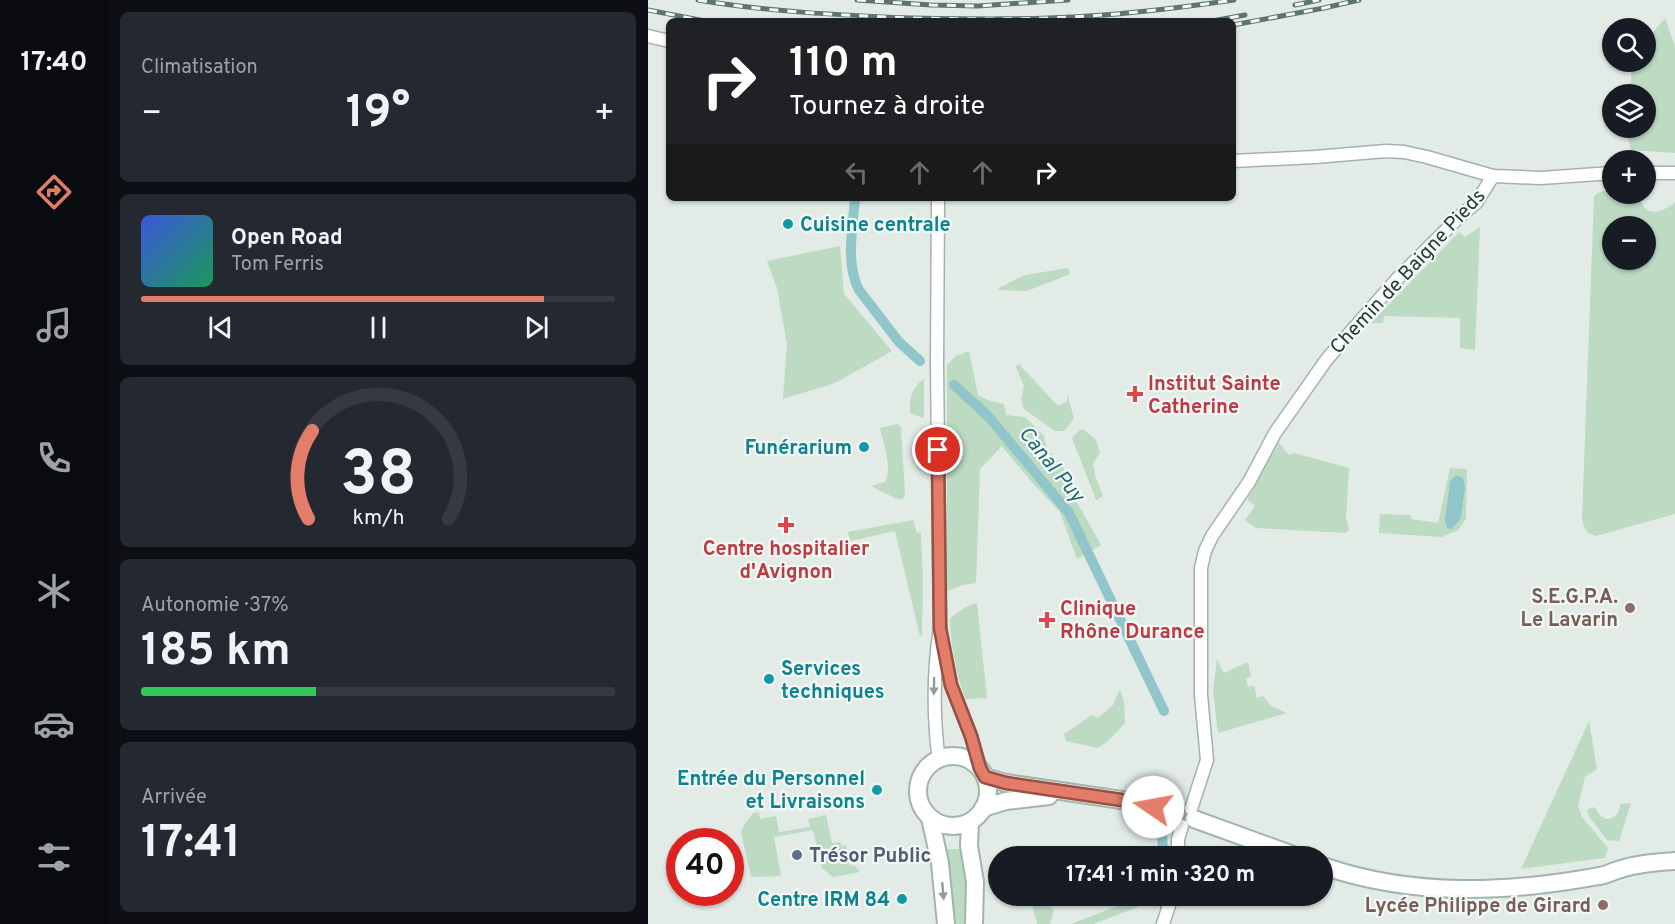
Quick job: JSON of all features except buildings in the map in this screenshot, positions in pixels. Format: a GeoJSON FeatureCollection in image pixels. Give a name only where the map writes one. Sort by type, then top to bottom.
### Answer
{"type":"FeatureCollection","features":[{"type":"Feature","properties":{"kind":"street"},"geometry":{"type":"LineString","coordinates":[[648,36],[666,40]]}},
{"type":"Feature","properties":{"kind":"street"},"geometry":{"type":"LineString","coordinates":[[1236,160],[1386,151],[1404,152],[1493,176],[1541,178],[1602,174]]}},
{"type":"Feature","properties":{"kind":"street"},"geometry":{"type":"LineString","coordinates":[[1656,173],[1675,173]]}},
{"type":"Feature","properties":{"kind":"street","name":"Chemin de Baigne Pieds"},"geometry":{"type":"LineString","coordinates":[[1186,817],[1207,756],[1201,695],[1201,568],[1204,551],[1249,482],[1275,433],[1327,359],[1398,278],[1476,203],[1493,176]]}},
{"type":"Feature","properties":{"kind":"street"},"geometry":{"type":"LineString","coordinates":[[937,759],[934,715],[935,663],[940,628],[938,201]]}},
{"type":"Feature","properties":{"kind":"street"},"geometry":{"type":"LineString","coordinates":[[940,628],[951,685],[988,788],[984,808]]}},
{"type":"Feature","properties":{"kind":"street"},"geometry":{"type":"LineString","coordinates":[[946,924],[940,863],[930,818],[920,805],[917,788],[923,771],[937,759],[946,756],[965,757],[983,773],[1006,783],[1135,802],[1186,817],[1268,846]]}},
{"type":"Feature","properties":{"kind":"street"},"geometry":{"type":"LineString","coordinates":[[930,818],[945,825],[962,825],[970,822],[984,808],[995,803],[1022,798],[1080,795]]}},
{"type":"Feature","properties":{"kind":"street"},"geometry":{"type":"LineString","coordinates":[[1178,846],[1178,839],[1186,817]]}},
{"type":"Feature","properties":{"kind":"street"},"geometry":{"type":"LineString","coordinates":[[970,822],[969,846],[975,882],[974,924]]}},
{"type":"Feature","properties":{"kind":"street"},"geometry":{"type":"LineString","coordinates":[[1602,876],[1623,868],[1675,861]]}},
{"type":"Feature","properties":{"kind":"street"},"geometry":{"type":"LineString","coordinates":[[1333,869],[1377,881],[1444,890],[1498,889],[1602,876],[1624,878],[1675,871]]}},
{"type":"Feature","properties":{"kind":"street"},"geometry":{"type":"LineString","coordinates":[[1163,924],[1169,906]]}},
{"type":"Feature","properties":{"kind":"green space"},"geometry":{"type":"Polygon","coordinates":[[[1665,18],[1675,46],[1675,153],[1631,150],[1628,138],[1656,138],[1656,84],[1631,84],[1631,72],[1656,72],[1656,29],[1665,18]]]}},
{"type":"Feature","properties":{"kind":"green space"},"geometry":{"type":"Polygon","coordinates":[[[1602,191],[1602,204],[1642,204],[1647,210],[1655,212],[1675,202],[1675,514],[1596,536],[1588,533],[1582,518],[1594,197],[1602,191]]]}},
{"type":"Feature","properties":{"kind":"green space"},"geometry":{"type":"Polygon","coordinates":[[[1480,227],[1475,350],[1460,348],[1460,318],[1384,316],[1383,323],[1371,323],[1459,232],[1465,237],[1480,227]]]}},
{"type":"Feature","properties":{"kind":"green space"},"geometry":{"type":"Polygon","coordinates":[[[840,246],[844,294],[892,351],[835,383],[783,399],[787,344],[777,288],[767,261],[840,246]]]}},
{"type":"Feature","properties":{"kind":"green space"},"geometry":{"type":"Polygon","coordinates":[[[1068,268],[1070,274],[1027,291],[999,290],[1025,275],[1068,268]]]}},
{"type":"Feature","properties":{"kind":"green space"},"geometry":{"type":"Polygon","coordinates":[[[969,351],[978,395],[1004,404],[1006,415],[1025,417],[1044,436],[1047,449],[1064,469],[1071,492],[1101,545],[1077,559],[1060,512],[1002,446],[980,469],[976,583],[947,591],[947,365],[956,356],[969,351]]]}},
{"type":"Feature","properties":{"kind":"green space"},"geometry":{"type":"Polygon","coordinates":[[[1019,364],[1058,406],[1066,402],[1068,396],[1074,419],[1064,431],[1055,431],[1024,409],[1021,400],[1024,386],[1016,367],[1019,364]]]}},
{"type":"Feature","properties":{"kind":"green space"},"geometry":{"type":"Polygon","coordinates":[[[924,379],[924,418],[910,413],[910,408],[914,390],[924,379]]]}},
{"type":"Feature","properties":{"kind":"green space"},"geometry":{"type":"Polygon","coordinates":[[[897,424],[901,427],[905,494],[902,500],[871,486],[885,482],[888,470],[880,428],[897,424]]]}},
{"type":"Feature","properties":{"kind":"green space"},"geometry":{"type":"Polygon","coordinates":[[[1080,430],[1084,430],[1096,440],[1100,452],[1093,464],[1103,496],[1096,500],[1072,438],[1080,430]]]}},
{"type":"Feature","properties":{"kind":"green space"},"geometry":{"type":"Polygon","coordinates":[[[1279,443],[1289,455],[1294,453],[1349,468],[1346,518],[1349,530],[1346,533],[1256,528],[1245,520],[1255,506],[1247,500],[1279,443]]]}},
{"type":"Feature","properties":{"kind":"green space"},"geometry":{"type":"Polygon","coordinates":[[[1450,468],[1467,469],[1466,519],[1458,530],[1442,537],[1379,533],[1380,514],[1411,515],[1411,519],[1438,523],[1450,468]]]}},
{"type":"Feature","properties":{"kind":"green space"},"geometry":{"type":"Polygon","coordinates":[[[913,520],[917,533],[921,532],[923,582],[922,635],[920,636],[895,531],[850,541],[848,532],[913,520]]]}},
{"type":"Feature","properties":{"kind":"green space"},"geometry":{"type":"Polygon","coordinates":[[[977,603],[987,698],[965,699],[954,660],[950,619],[962,609],[977,603]]]}},
{"type":"Feature","properties":{"kind":"green space"},"geometry":{"type":"Polygon","coordinates":[[[1217,659],[1224,673],[1248,662],[1251,677],[1246,678],[1248,687],[1254,686],[1257,698],[1263,696],[1271,706],[1287,713],[1218,733],[1213,691],[1217,659]]]}},
{"type":"Feature","properties":{"kind":"green space"},"geometry":{"type":"Polygon","coordinates":[[[1120,689],[1124,702],[1125,723],[1108,741],[1098,748],[1066,741],[1064,734],[1092,715],[1098,718],[1113,705],[1120,689]]]}},
{"type":"Feature","properties":{"kind":"green space"},"geometry":{"type":"Polygon","coordinates":[[[1589,721],[1597,769],[1585,777],[1578,806],[1582,817],[1608,848],[1605,858],[1521,869],[1589,721]]]}},
{"type":"Feature","properties":{"kind":"green space"},"geometry":{"type":"Polygon","coordinates":[[[1631,803],[1619,841],[1607,840],[1588,815],[1587,810],[1593,807],[1603,817],[1610,819],[1617,814],[1620,804],[1631,803]]]}},
{"type":"Feature","properties":{"kind":"green space"},"geometry":{"type":"Polygon","coordinates":[[[759,812],[760,819],[776,816],[779,832],[810,827],[808,819],[826,815],[832,843],[841,842],[841,846],[846,845],[849,865],[855,866],[860,872],[833,877],[822,868],[813,830],[774,837],[781,876],[751,877],[744,846],[743,828],[753,813],[759,812]]]}},
{"type":"Feature","properties":{"kind":"green space"},"geometry":{"type":"Polygon","coordinates":[[[944,849],[964,849],[968,924],[952,924],[944,849]]]}},
{"type":"Feature","properties":{"kind":"green space"},"geometry":{"type":"Polygon","coordinates":[[[1032,906],[1048,906],[1054,910],[1050,924],[1037,924],[1032,906]]]}},
{"type":"Feature","properties":{"kind":"green space"},"geometry":{"type":"Polygon","coordinates":[[[1117,906],[1138,907],[1093,924],[1071,924],[1117,906]]]}},
{"type":"Feature","properties":{"kind":"water"},"geometry":{"type":"Polygon","coordinates":[[[1456,475],[1463,478],[1465,488],[1461,518],[1452,529],[1447,528],[1445,521],[1450,481],[1456,475]]]}},
{"type":"Feature","properties":{"kind":"waterway","name":"Canal Puy"},"geometry":{"type":"LineString","coordinates":[[855,201],[851,257],[859,290],[899,342],[920,361]]}},
{"type":"Feature","properties":{"kind":"waterway","name":"Canal Puy"},"geometry":{"type":"LineString","coordinates":[[954,385],[988,416],[1069,513],[1164,711]]}},
{"type":"Feature","properties":{"kind":"waterway","name":"Canal Puy"},"geometry":{"type":"LineString","coordinates":[[1162,827],[1163,846]]}},
{"type":"Feature","properties":{"kind":"railway"},"geometry":{"type":"LineString","coordinates":[[698,0],[778,10],[911,18]]}},
{"type":"Feature","properties":{"kind":"railway"},"geometry":{"type":"LineString","coordinates":[[857,0],[978,6],[1068,0]]}},
{"type":"Feature","properties":{"kind":"railway"},"geometry":{"type":"LineString","coordinates":[[1045,18],[1161,10],[1234,0]]}},
{"type":"Feature","properties":{"kind":"railway"},"geometry":{"type":"LineString","coordinates":[[1295,5],[1319,0]]}},
{"type":"Feature","properties":{"kind":"railway"},"geometry":{"type":"LineString","coordinates":[[1236,24],[1359,0]]}},
{"type":"Feature","properties":{"kind":"railway"},"geometry":{"type":"LineString","coordinates":[[648,10],[689,18]]}},
{"type":"Feature","properties":{"kind":"railway"},"geometry":{"type":"LineString","coordinates":[[1228,18],[1245,15]]}},
{"type":"Feature","properties":{"kind":"place","name":"Cuisine centrale"},"geometry":{"type":"Point","coordinates":[788,224]}},
{"type":"Feature","properties":{"kind":"place","name":"Institut Sainte Catherine"},"geometry":{"type":"Point","coordinates":[1135,394]}},
{"type":"Feature","properties":{"kind":"place","name":"Funérarium"},"geometry":{"type":"Point","coordinates":[864,447]}},
{"type":"Feature","properties":{"kind":"place","name":"Centre hospitalier d'Avignon"},"geometry":{"type":"Point","coordinates":[786,525]}},
{"type":"Feature","properties":{"kind":"place","name":"S.E.G.P.A. Le Lavarin"},"geometry":{"type":"Point","coordinates":[1630,608]}},
{"type":"Feature","properties":{"kind":"place","name":"Clinique Rhône Durance"},"geometry":{"type":"Point","coordinates":[1047,620]}},
{"type":"Feature","properties":{"kind":"place","name":"Services techniques"},"geometry":{"type":"Point","coordinates":[769,679]}},
{"type":"Feature","properties":{"kind":"place","name":"Entrée du Personnel et Livraisons"},"geometry":{"type":"Point","coordinates":[877,790]}},
{"type":"Feature","properties":{"kind":"place","name":"Trésor Public"},"geometry":{"type":"Point","coordinates":[797,855]}},
{"type":"Feature","properties":{"kind":"place","name":"Centre IRM 84"},"geometry":{"type":"Point","coordinates":[902,899]}},
{"type":"Feature","properties":{"kind":"place","name":"Lycée Philippe de Girard"},"geometry":{"type":"Point","coordinates":[1603,905]}},
{"type":"Feature","properties":{"kind":"route"},"geometry":{"type":"LineString","coordinates":[[938,450],[940,628],[951,685],[985,777],[1006,783],[1135,802],[1153,807]]}}]}
